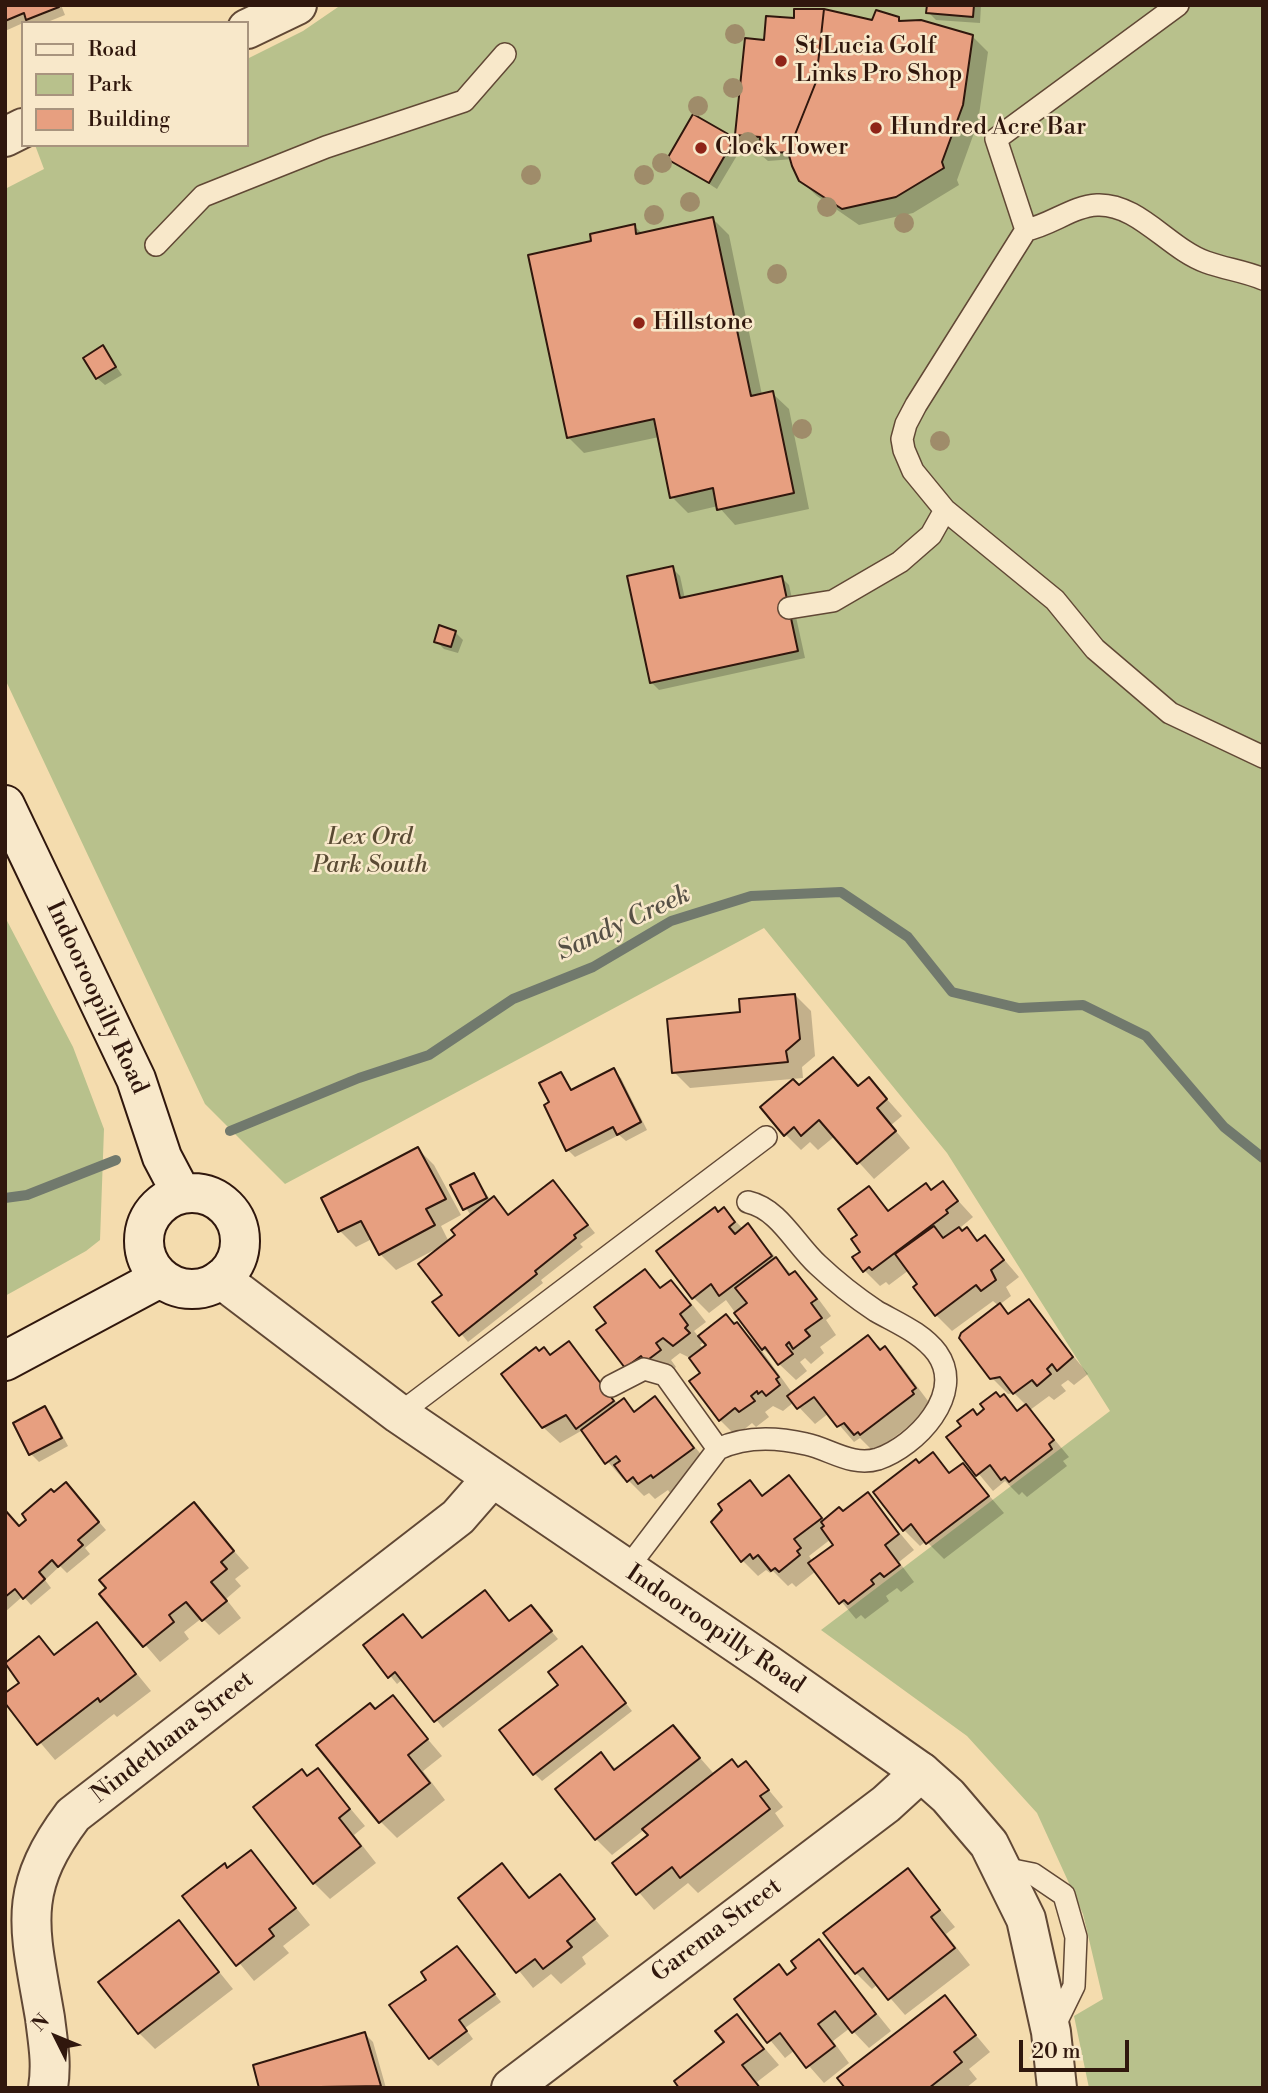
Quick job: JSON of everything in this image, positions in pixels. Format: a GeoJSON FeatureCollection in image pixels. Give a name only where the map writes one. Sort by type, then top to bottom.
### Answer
{"type":"FeatureCollection","features":[{"type":"Feature","properties":{"kind":"street"},"geometry":{"type":"LineString","coordinates":[[248,29],[296,5]]}},
{"type":"Feature","properties":{"kind":"street","name":"Indooroopilly Road"},"geometry":{"type":"LineString","coordinates":[[5,805],[136,1080],[162,1157],[181,1194]]}},
{"type":"Feature","properties":{"kind":"street"},"geometry":{"type":"LineString","coordinates":[[181,1194],[213,1197],[227,1207],[236,1220],[240,1236],[239,1252],[233,1267],[222,1279],[197,1290],[184,1289],[160,1278],[150,1267],[145,1252],[147,1223],[155,1210],[181,1194]]}},
{"type":"Feature","properties":{"kind":"street"},"geometry":{"type":"LineString","coordinates":[[5,1361],[160,1278]]}},
{"type":"Feature","properties":{"kind":"street","name":"Indooroopilly Road"},"geometry":{"type":"LineString","coordinates":[[222,1279],[399,1413],[921,1772],[948,1796],[989,1844],[1026,1919],[1051,2032],[1057,2088]]}},
{"type":"Feature","properties":{"kind":"street","name":"Nindethana Street"},"geometry":{"type":"LineString","coordinates":[[48,2088],[52,2066],[31,1937],[33,1887],[49,1847],[73,1815],[458,1517],[492,1478]]}},
{"type":"Feature","properties":{"kind":"street","name":"Garema Street"},"geometry":{"type":"LineString","coordinates":[[511,2088],[886,1804],[921,1772]]}},
{"type":"Feature","properties":{"kind":"lane"},"geometry":{"type":"LineString","coordinates":[[1026,230],[996,139],[1178,5]]}},
{"type":"Feature","properties":{"kind":"lane"},"geometry":{"type":"LineString","coordinates":[[156,245],[203,196],[326,147],[464,101],[505,54]]}},
{"type":"Feature","properties":{"kind":"lane"},"geometry":{"type":"LineString","coordinates":[[1263,279],[1240,270],[1205,262],[1110,205],[1082,207],[1041,227],[1026,230],[906,424],[902,439],[913,471],[946,510],[1055,600],[1095,649],[1170,713],[1263,757]]}},
{"type":"Feature","properties":{"kind":"lane"},"geometry":{"type":"LineString","coordinates":[[1240,270],[1263,267]]}},
{"type":"Feature","properties":{"kind":"lane"},"geometry":{"type":"LineString","coordinates":[[789,607],[833,601],[900,562],[931,535],[946,510]]}},
{"type":"Feature","properties":{"kind":"lane"},"geometry":{"type":"LineString","coordinates":[[399,1413],[766,1136]]}},
{"type":"Feature","properties":{"kind":"lane"},"geometry":{"type":"LineString","coordinates":[[626,1570],[718,1449],[739,1439],[774,1440],[807,1444],[858,1461],[877,1459],[909,1441],[928,1422],[943,1401],[947,1376],[937,1354],[917,1334],[855,1297],[816,1263],[763,1206],[748,1202]]}},
{"type":"Feature","properties":{"kind":"lane"},"geometry":{"type":"LineString","coordinates":[[611,1385],[644,1370],[665,1375],[718,1449]]}},
{"type":"Feature","properties":{"kind":"green space","name":"Lex Ord Park South"},"geometry":{"type":"Polygon","coordinates":[[[341,5],[1263,5],[1263,2088],[1089,2088],[1074,2016],[1103,1999],[1083,1914],[1037,1813],[967,1736],[821,1630],[1110,1411],[947,1153],[764,928],[285,1184],[205,1104],[5,679],[5,189],[44,169],[36,147],[248,147],[248,58],[303,31],[341,5]]]}},
{"type":"Feature","properties":{"kind":"green space"},"geometry":{"type":"Polygon","coordinates":[[[5,917],[73,1047],[104,1129],[100,1240],[86,1251],[5,1296],[5,917]]]}},
{"type":"Feature","properties":{"kind":"building"},"geometry":{"type":"Polygon","coordinates":[[[5,5],[59,7],[26,20],[24,13],[5,21],[5,5]]]}},
{"type":"Feature","properties":{"kind":"building"},"geometry":{"type":"Polygon","coordinates":[[[927,5],[974,5],[973,17],[926,13],[927,5]]]}},
{"type":"Feature","properties":{"kind":"building","name":"St Lucia Golf Links Pro Shop"},"geometry":{"type":"Polygon","coordinates":[[[794,9],[824,9],[816,82],[788,152],[759,154],[760,137],[735,135],[745,38],[764,40],[766,16],[794,18],[794,9]]]}},
{"type":"Feature","properties":{"kind":"building","name":"Hundred Acre Bar"},"geometry":{"type":"Polygon","coordinates":[[[824,9],[872,20],[876,10],[899,17],[899,21],[921,20],[973,35],[963,105],[942,162],[944,168],[896,197],[842,209],[799,181],[792,166],[788,152],[816,82],[824,9]]]}},
{"type":"Feature","properties":{"kind":"building","name":"Clock Tower"},"geometry":{"type":"Polygon","coordinates":[[[693,114],[735,138],[709,183],[667,159],[693,114]]]}},
{"type":"Feature","properties":{"kind":"building","name":"Hillstone"},"geometry":{"type":"Polygon","coordinates":[[[713,217],[751,396],[773,391],[794,493],[717,510],[713,488],[670,498],[654,419],[567,438],[528,255],[591,241],[590,234],[635,224],[636,234],[713,217]]]}},
{"type":"Feature","properties":{"kind":"building"},"geometry":{"type":"Polygon","coordinates":[[[103,345],[116,367],[96,379],[83,358],[103,345]]]}},
{"type":"Feature","properties":{"kind":"building"},"geometry":{"type":"Polygon","coordinates":[[[673,566],[680,598],[782,576],[798,651],[650,683],[627,576],[673,566]]]}},
{"type":"Feature","properties":{"kind":"building"},"geometry":{"type":"Polygon","coordinates":[[[439,625],[456,631],[451,647],[434,642],[439,625]]]}},
{"type":"Feature","properties":{"kind":"building"},"geometry":{"type":"Polygon","coordinates":[[[795,994],[800,1039],[786,1051],[788,1062],[672,1073],[667,1019],[740,1012],[739,999],[795,994]]]}},
{"type":"Feature","properties":{"kind":"building"},"geometry":{"type":"Polygon","coordinates":[[[833,1057],[858,1086],[869,1077],[887,1099],[877,1108],[896,1131],[857,1164],[819,1120],[801,1136],[794,1127],[784,1136],[760,1107],[793,1079],[799,1085],[833,1057]]]}},
{"type":"Feature","properties":{"kind":"building"},"geometry":{"type":"Polygon","coordinates":[[[614,1068],[641,1122],[617,1135],[613,1127],[566,1151],[544,1105],[549,1102],[539,1083],[561,1072],[571,1090],[614,1068]]]}},
{"type":"Feature","properties":{"kind":"building"},"geometry":{"type":"Polygon","coordinates":[[[418,1147],[446,1199],[426,1209],[435,1225],[379,1255],[361,1221],[338,1232],[321,1198],[418,1147]]]}},
{"type":"Feature","properties":{"kind":"building"},"geometry":{"type":"Polygon","coordinates":[[[474,1173],[487,1198],[463,1210],[450,1185],[474,1173]]]}},
{"type":"Feature","properties":{"kind":"building"},"geometry":{"type":"Polygon","coordinates":[[[553,1180],[588,1225],[535,1271],[537,1274],[459,1336],[432,1302],[442,1295],[418,1264],[455,1235],[451,1230],[494,1196],[508,1215],[553,1180]]]}},
{"type":"Feature","properties":{"kind":"building"},"geometry":{"type":"Polygon","coordinates":[[[943,1181],[958,1201],[946,1210],[948,1213],[872,1270],[869,1267],[863,1272],[852,1257],[860,1252],[851,1239],[857,1235],[838,1209],[869,1186],[888,1211],[926,1183],[931,1190],[943,1181]]]}},
{"type":"Feature","properties":{"kind":"building"},"geometry":{"type":"Polygon","coordinates":[[[715,1207],[718,1212],[724,1207],[735,1222],[729,1227],[735,1234],[748,1223],[772,1256],[719,1296],[711,1284],[692,1299],[656,1251],[715,1207]]]}},
{"type":"Feature","properties":{"kind":"building"},"geometry":{"type":"Polygon","coordinates":[[[934,1226],[943,1238],[959,1227],[962,1231],[967,1227],[977,1241],[985,1235],[1004,1260],[991,1270],[996,1280],[981,1291],[976,1285],[935,1316],[913,1287],[917,1284],[895,1254],[934,1226]]]}},
{"type":"Feature","properties":{"kind":"building"},"geometry":{"type":"Polygon","coordinates":[[[776,1257],[789,1275],[795,1271],[817,1299],[811,1303],[822,1318],[805,1330],[810,1336],[793,1349],[789,1342],[786,1345],[793,1354],[778,1365],[765,1347],[762,1350],[734,1313],[747,1303],[735,1288],[776,1257]]]}},
{"type":"Feature","properties":{"kind":"building"},"geometry":{"type":"Polygon","coordinates":[[[645,1269],[660,1288],[671,1280],[691,1305],[680,1314],[690,1333],[673,1346],[663,1338],[656,1343],[661,1350],[645,1362],[641,1356],[625,1368],[596,1330],[606,1323],[594,1307],[645,1269]]]}},
{"type":"Feature","properties":{"kind":"building"},"geometry":{"type":"Polygon","coordinates":[[[1029,1299],[1073,1357],[1057,1371],[1052,1364],[1047,1369],[1051,1374],[1037,1386],[1032,1380],[1013,1394],[1000,1377],[990,1379],[959,1338],[961,1333],[1000,1303],[1008,1314],[1029,1299]]]}},
{"type":"Feature","properties":{"kind":"building"},"geometry":{"type":"Polygon","coordinates":[[[726,1314],[734,1324],[737,1322],[779,1377],[776,1379],[780,1385],[766,1396],[762,1391],[758,1394],[757,1391],[751,1396],[755,1401],[739,1412],[735,1408],[719,1421],[689,1381],[700,1373],[689,1358],[706,1345],[698,1336],[726,1314]]]}},
{"type":"Feature","properties":{"kind":"building"},"geometry":{"type":"Polygon","coordinates":[[[868,1335],[880,1350],[885,1346],[916,1388],[912,1391],[914,1394],[860,1435],[858,1432],[854,1435],[844,1423],[837,1427],[814,1397],[797,1409],[787,1396],[868,1335]]]}},
{"type":"Feature","properties":{"kind":"building"},"geometry":{"type":"Polygon","coordinates":[[[569,1341],[614,1401],[576,1429],[566,1415],[542,1428],[501,1374],[536,1347],[539,1351],[544,1347],[550,1355],[569,1341]]]}},
{"type":"Feature","properties":{"kind":"building"},"geometry":{"type":"Polygon","coordinates":[[[996,1392],[1000,1397],[1004,1394],[1017,1411],[1026,1404],[1054,1440],[1049,1444],[1052,1449],[1009,1482],[1005,1477],[1001,1480],[990,1465],[976,1476],[946,1437],[961,1426],[957,1421],[973,1409],[977,1415],[984,1409],[980,1404],[996,1392]]]}},
{"type":"Feature","properties":{"kind":"building"},"geometry":{"type":"Polygon","coordinates":[[[655,1396],[694,1448],[653,1478],[651,1475],[638,1484],[633,1477],[627,1482],[614,1465],[620,1461],[616,1456],[605,1464],[581,1430],[624,1398],[634,1412],[655,1396]]]}},
{"type":"Feature","properties":{"kind":"building"},"geometry":{"type":"Polygon","coordinates":[[[45,1406],[62,1438],[29,1455],[13,1423],[45,1406]]]}},
{"type":"Feature","properties":{"kind":"building"},"geometry":{"type":"Polygon","coordinates":[[[933,1452],[949,1473],[963,1463],[989,1496],[926,1544],[911,1524],[903,1531],[873,1492],[916,1459],[919,1463],[933,1452]]]}},
{"type":"Feature","properties":{"kind":"building"},"geometry":{"type":"Polygon","coordinates":[[[789,1475],[822,1518],[794,1539],[801,1548],[797,1551],[800,1555],[779,1572],[775,1568],[771,1571],[758,1555],[753,1559],[750,1554],[741,1562],[711,1522],[722,1510],[718,1504],[750,1480],[762,1496],[789,1475]]]}},
{"type":"Feature","properties":{"kind":"building"},"geometry":{"type":"Polygon","coordinates":[[[66,1482],[99,1522],[78,1540],[83,1545],[58,1567],[52,1560],[39,1572],[45,1579],[23,1599],[15,1589],[5,1597],[5,1510],[19,1526],[26,1520],[22,1514],[51,1489],[54,1492],[66,1482]]]}},
{"type":"Feature","properties":{"kind":"building"},"geometry":{"type":"Polygon","coordinates":[[[868,1492],[899,1534],[885,1545],[900,1565],[884,1577],[880,1573],[871,1580],[874,1584],[848,1604],[844,1600],[839,1604],[808,1563],[833,1545],[821,1528],[824,1526],[821,1522],[839,1507],[843,1511],[868,1492]]]}},
{"type":"Feature","properties":{"kind":"building"},"geometry":{"type":"Polygon","coordinates":[[[194,1502],[234,1551],[221,1562],[227,1569],[211,1582],[227,1601],[202,1621],[186,1602],[169,1615],[174,1622],[143,1647],[99,1594],[106,1588],[99,1580],[194,1502]]]}},
{"type":"Feature","properties":{"kind":"building"},"geometry":{"type":"Polygon","coordinates":[[[485,1590],[509,1621],[531,1605],[552,1631],[434,1722],[395,1672],[388,1678],[363,1645],[403,1614],[422,1638],[485,1590]]]}},
{"type":"Feature","properties":{"kind":"building"},"geometry":{"type":"Polygon","coordinates":[[[97,1622],[136,1674],[100,1702],[98,1698],[37,1745],[5,1703],[5,1693],[19,1683],[5,1663],[39,1636],[54,1655],[97,1622]]]}},
{"type":"Feature","properties":{"kind":"building"},"geometry":{"type":"Polygon","coordinates":[[[582,1646],[626,1703],[533,1775],[499,1730],[558,1685],[548,1672],[582,1646]]]}},
{"type":"Feature","properties":{"kind":"building"},"geometry":{"type":"Polygon","coordinates":[[[393,1695],[428,1739],[408,1755],[430,1783],[379,1823],[316,1745],[370,1703],[375,1709],[393,1695]]]}},
{"type":"Feature","properties":{"kind":"building"},"geometry":{"type":"Polygon","coordinates":[[[673,1725],[700,1758],[595,1840],[555,1789],[601,1752],[614,1770],[673,1725]]]}},
{"type":"Feature","properties":{"kind":"building"},"geometry":{"type":"Polygon","coordinates":[[[732,1759],[738,1767],[746,1761],[769,1790],[760,1796],[770,1809],[680,1878],[672,1867],[636,1895],[612,1863],[648,1835],[642,1829],[732,1759]]]}},
{"type":"Feature","properties":{"kind":"building"},"geometry":{"type":"Polygon","coordinates":[[[318,1768],[350,1809],[339,1818],[361,1846],[313,1884],[253,1807],[302,1769],[307,1776],[318,1768]]]}},
{"type":"Feature","properties":{"kind":"building"},"geometry":{"type":"Polygon","coordinates":[[[251,1850],[296,1908],[269,1929],[274,1936],[236,1966],[182,1896],[225,1863],[227,1868],[251,1850]]]}},
{"type":"Feature","properties":{"kind":"building"},"geometry":{"type":"Polygon","coordinates":[[[502,1863],[529,1898],[560,1874],[595,1919],[567,1941],[572,1947],[543,1969],[535,1959],[516,1973],[458,1898],[502,1863]]]}},
{"type":"Feature","properties":{"kind":"building"},"geometry":{"type":"Polygon","coordinates":[[[908,1868],[940,1910],[931,1917],[955,1948],[888,2000],[863,1968],[855,1974],[823,1933],[908,1868]]]}},
{"type":"Feature","properties":{"kind":"building"},"geometry":{"type":"Polygon","coordinates":[[[179,1920],[219,1972],[138,2034],[98,1982],[179,1920]]]}},
{"type":"Feature","properties":{"kind":"building"},"geometry":{"type":"Polygon","coordinates":[[[819,1939],[876,2014],[852,2033],[835,2011],[818,2024],[835,2046],[806,2068],[780,2033],[767,2043],[734,1999],[779,1964],[787,1975],[796,1968],[791,1961],[819,1939]]]}},
{"type":"Feature","properties":{"kind":"building"},"geometry":{"type":"Polygon","coordinates":[[[457,1946],[495,1994],[459,2020],[467,2031],[429,2059],[389,2005],[426,1980],[421,1972],[457,1946]]]}},
{"type":"Feature","properties":{"kind":"building"},"geometry":{"type":"Polygon","coordinates":[[[945,1995],[976,2035],[954,2052],[962,2062],[929,2088],[845,2088],[837,2078],[945,1995]]]}},
{"type":"Feature","properties":{"kind":"building"},"geometry":{"type":"Polygon","coordinates":[[[737,2014],[764,2049],[742,2065],[760,2088],[679,2088],[674,2081],[724,2042],[715,2031],[737,2014]]]}},
{"type":"Feature","properties":{"kind":"building"},"geometry":{"type":"Polygon","coordinates":[[[365,2032],[381,2086],[259,2088],[253,2065],[365,2032]]]}},
{"type":"Feature","properties":{"kind":"waterway","name":"Sandy Creek"},"geometry":{"type":"LineString","coordinates":[[230,1131],[359,1078],[429,1055],[513,999],[593,967],[671,921],[751,896],[841,892],[908,937],[952,992],[1019,1008],[1083,1005],[1146,1036],[1224,1127],[1263,1158]]}},
{"type":"Feature","properties":{"kind":"waterway","name":"Sandy Creek"},"geometry":{"type":"LineString","coordinates":[[5,1198],[27,1195],[116,1160]]}},
{"type":"Feature","properties":{"kind":"place","name":"St Lucia Golf Links Pro Shop"},"geometry":{"type":"Point","coordinates":[781,61]}},
{"type":"Feature","properties":{"kind":"place","name":"Hundred Acre Bar"},"geometry":{"type":"Point","coordinates":[876,128]}},
{"type":"Feature","properties":{"kind":"place","name":"Clock Tower"},"geometry":{"type":"Point","coordinates":[701,148]}},
{"type":"Feature","properties":{"kind":"place","name":"Hillstone"},"geometry":{"type":"Point","coordinates":[639,323]}}]}
